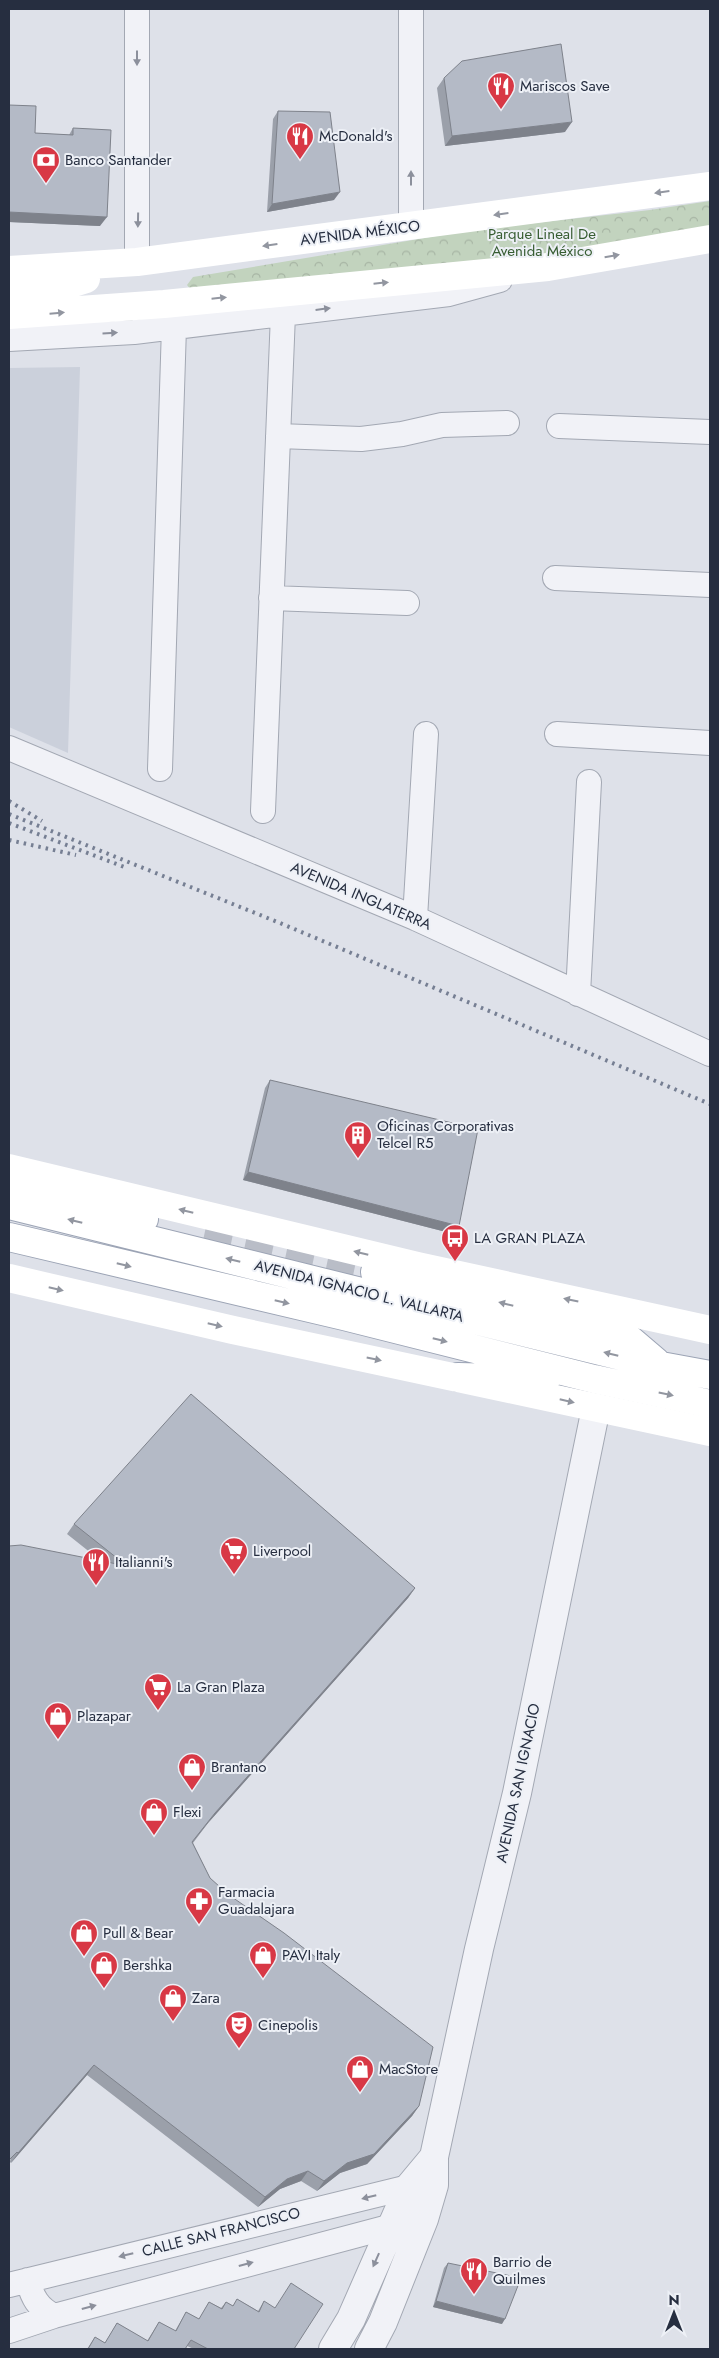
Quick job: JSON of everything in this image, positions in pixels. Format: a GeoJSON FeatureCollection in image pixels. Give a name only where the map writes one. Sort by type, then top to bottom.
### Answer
{"type":"FeatureCollection","features":[{"type":"Feature","properties":{"kind":"main road","name":"AVENIDA MÉXICO"},"geometry":{"type":"LineString","coordinates":[[9,270],[137,262],[710,186]]}},
{"type":"Feature","properties":{"kind":"main road"},"geometry":{"type":"LineString","coordinates":[[9,315],[164,304],[548,267],[710,239]]}},
{"type":"Feature","properties":{"kind":"main road"},"geometry":{"type":"LineString","coordinates":[[9,293],[73,283],[137,262]]}},
{"type":"Feature","properties":{"kind":"main road"},"geometry":{"type":"LineString","coordinates":[[9,1168],[418,1266],[710,1330]]}},
{"type":"Feature","properties":{"kind":"main road"},"geometry":{"type":"LineString","coordinates":[[9,1182],[204,1236]]}},
{"type":"Feature","properties":{"kind":"main road","name":"AVENIDA IGNACIO L. VALLARTA"},"geometry":{"type":"LineString","coordinates":[[9,1205],[661,1366],[710,1375]]}},
{"type":"Feature","properties":{"kind":"main road","name":"AVENIDA IGNACIO L. VALLARTA"},"geometry":{"type":"LineString","coordinates":[[9,1237],[344,1316],[594,1380],[710,1404]]}},
{"type":"Feature","properties":{"kind":"main road"},"geometry":{"type":"LineString","coordinates":[[375,1272],[622,1333],[661,1366]]}},
{"type":"Feature","properties":{"kind":"main road"},"geometry":{"type":"LineString","coordinates":[[9,1278],[223,1327],[710,1432]]}},
{"type":"Feature","properties":{"kind":"main road"},"geometry":{"type":"LineString","coordinates":[[458,1377],[594,1380]]}},
{"type":"Feature","properties":{"kind":"street"},"geometry":{"type":"LineString","coordinates":[[137,9],[137,262]]}},
{"type":"Feature","properties":{"kind":"street"},"geometry":{"type":"LineString","coordinates":[[411,9],[411,226]]}},
{"type":"Feature","properties":{"kind":"street"},"geometry":{"type":"LineString","coordinates":[[9,339],[134,332],[449,294],[548,267]]}},
{"type":"Feature","properties":{"kind":"street"},"geometry":{"type":"LineString","coordinates":[[263,811],[283,314]]}},
{"type":"Feature","properties":{"kind":"street"},"geometry":{"type":"LineString","coordinates":[[160,769],[174,326]]}},
{"type":"Feature","properties":{"kind":"street"},"geometry":{"type":"LineString","coordinates":[[278,436],[361,439],[402,434],[442,424],[507,423]]}},
{"type":"Feature","properties":{"kind":"street"},"geometry":{"type":"LineString","coordinates":[[559,426],[710,432]]}},
{"type":"Feature","properties":{"kind":"street"},"geometry":{"type":"LineString","coordinates":[[555,578],[710,585]]}},
{"type":"Feature","properties":{"kind":"street"},"geometry":{"type":"LineString","coordinates":[[271,598],[407,603]]}},
{"type":"Feature","properties":{"kind":"street"},"geometry":{"type":"LineString","coordinates":[[415,918],[426,734]]}},
{"type":"Feature","properties":{"kind":"street"},"geometry":{"type":"LineString","coordinates":[[557,734],[710,743]]}},
{"type":"Feature","properties":{"kind":"street","name":"AVENIDA INGLATERRA"},"geometry":{"type":"LineString","coordinates":[[9,748],[415,918],[710,1054]]}},
{"type":"Feature","properties":{"kind":"street"},"geometry":{"type":"LineString","coordinates":[[578,994],[589,782]]}},
{"type":"Feature","properties":{"kind":"street","name":"AVENIDA SAN IGNACIO"},"geometry":{"type":"LineString","coordinates":[[333,2349],[351,2319],[392,2225],[421,2186],[434,2157],[479,1948],[517,1793],[596,1408]]}},
{"type":"Feature","properties":{"kind":"street","name":"AVENIDA SAN IGNACIO"},"geometry":{"type":"LineString","coordinates":[[370,2349],[383,2322],[424,2219],[421,2186]]}},
{"type":"Feature","properties":{"kind":"street","name":"CALLE SAN FRANCISCO"},"geometry":{"type":"LineString","coordinates":[[18,2283],[421,2186]]}},
{"type":"Feature","properties":{"kind":"street"},"geometry":{"type":"LineString","coordinates":[[9,2331],[54,2316],[392,2225],[424,2219]]}},
{"type":"Feature","properties":{"kind":"street"},"geometry":{"type":"LineString","coordinates":[[18,2283],[32,2294],[43,2310],[54,2316]]}},
{"type":"Feature","properties":{"kind":"shaded area"},"geometry":{"type":"Polygon","coordinates":[[[80,367],[68,753],[9,727],[9,368],[80,367]]]}},
{"type":"Feature","properties":{"kind":"green space","name":"Parque Lineal De Avenida México"},"geometry":{"type":"Polygon","coordinates":[[[710,201],[710,235],[195,295],[187,285],[193,277],[472,230],[650,210],[710,201]]]}},
{"type":"Feature","properties":{"kind":"building","name":"Mariscos Save"},"geometry":{"type":"Polygon","coordinates":[[[561,44],[572,122],[452,136],[444,78],[462,61],[561,44]]]}},
{"type":"Feature","properties":{"kind":"building"},"geometry":{"type":"Polygon","coordinates":[[[9,105],[36,106],[35,133],[73,135],[73,128],[111,130],[107,217],[9,212],[9,105]]]}},
{"type":"Feature","properties":{"kind":"building","name":"McDonald's"},"geometry":{"type":"Polygon","coordinates":[[[278,111],[330,112],[340,192],[272,204],[278,111]]]}},
{"type":"Feature","properties":{"kind":"building","name":"Oficinas Corporativas Telcel R5"},"geometry":{"type":"Polygon","coordinates":[[[270,1080],[478,1129],[459,1226],[248,1172],[270,1080]]]}},
{"type":"Feature","properties":{"kind":"building","name":"La Gran Plaza"},"geometry":{"type":"Polygon","coordinates":[[[191,1394],[415,1588],[215,1813],[192,1842],[210,1878],[229,1895],[284,1933],[433,2047],[419,2106],[374,2154],[347,2163],[324,2181],[308,2171],[287,2179],[265,2197],[94,2065],[18,2153],[9,2160],[9,1546],[21,1545],[127,1566],[74,1524],[191,1394]]]}},
{"type":"Feature","properties":{"kind":"building","name":"Barrio de Quilmes"},"geometry":{"type":"Polygon","coordinates":[[[448,2263],[521,2278],[505,2319],[436,2301],[448,2263]]]}},
{"type":"Feature","properties":{"kind":"building"},"geometry":{"type":"Polygon","coordinates":[[[291,2283],[323,2304],[294,2349],[208,2349],[191,2340],[185,2349],[88,2349],[95,2337],[105,2343],[117,2323],[148,2341],[159,2322],[176,2331],[186,2312],[199,2319],[209,2302],[222,2309],[226,2302],[233,2306],[237,2299],[259,2312],[264,2301],[275,2308],[291,2283]]]}},
{"type":"Feature","properties":{"kind":"tunnel"},"geometry":{"type":"LineString","coordinates":[[204,1236],[375,1272]]}},
{"type":"Feature","properties":{"kind":"railway"},"geometry":{"type":"LineString","coordinates":[[9,801],[42,821]]}},
{"type":"Feature","properties":{"kind":"railway"},"geometry":{"type":"LineString","coordinates":[[9,814],[280,923],[710,1104]]}},
{"type":"Feature","properties":{"kind":"railway"},"geometry":{"type":"LineString","coordinates":[[9,823],[127,868]]}},
{"type":"Feature","properties":{"kind":"railway"},"geometry":{"type":"LineString","coordinates":[[9,840],[76,855]]}},
{"type":"Feature","properties":{"kind":"place","name":"Mariscos Save"},"geometry":{"type":"Point","coordinates":[501,110]}},
{"type":"Feature","properties":{"kind":"place","name":"McDonald's"},"geometry":{"type":"Point","coordinates":[300,160]}},
{"type":"Feature","properties":{"kind":"place","name":"Banco Santander"},"geometry":{"type":"Point","coordinates":[46,184]}},
{"type":"Feature","properties":{"kind":"place","name":"Oficinas Corporativas Telcel R5"},"geometry":{"type":"Point","coordinates":[358,1159]}},
{"type":"Feature","properties":{"kind":"place","name":"LA GRAN PLAZA"},"geometry":{"type":"Point","coordinates":[455,1262]}},
{"type":"Feature","properties":{"kind":"place","name":"Liverpool"},"geometry":{"type":"Point","coordinates":[234,1575]}},
{"type":"Feature","properties":{"kind":"place","name":"Italianni's"},"geometry":{"type":"Point","coordinates":[96,1586]}},
{"type":"Feature","properties":{"kind":"place","name":"La Gran Plaza"},"geometry":{"type":"Point","coordinates":[158,1711]}},
{"type":"Feature","properties":{"kind":"place","name":"Plazapar"},"geometry":{"type":"Point","coordinates":[58,1740]}},
{"type":"Feature","properties":{"kind":"place","name":"Brantano"},"geometry":{"type":"Point","coordinates":[192,1791]}},
{"type":"Feature","properties":{"kind":"place","name":"Flexi"},"geometry":{"type":"Point","coordinates":[154,1836]}},
{"type":"Feature","properties":{"kind":"place","name":"Farmacia Guadalajara"},"geometry":{"type":"Point","coordinates":[199,1925]}},
{"type":"Feature","properties":{"kind":"place","name":"Pull & Bear"},"geometry":{"type":"Point","coordinates":[84,1957]}},
{"type":"Feature","properties":{"kind":"place","name":"PAVI Italy"},"geometry":{"type":"Point","coordinates":[263,1979]}},
{"type":"Feature","properties":{"kind":"place","name":"Bershka"},"geometry":{"type":"Point","coordinates":[104,1989]}},
{"type":"Feature","properties":{"kind":"place","name":"Zara"},"geometry":{"type":"Point","coordinates":[173,2022]}},
{"type":"Feature","properties":{"kind":"place","name":"Cinepolis"},"geometry":{"type":"Point","coordinates":[239,2049]}},
{"type":"Feature","properties":{"kind":"place","name":"MacStore"},"geometry":{"type":"Point","coordinates":[360,2093]}},
{"type":"Feature","properties":{"kind":"place","name":"Barrio de Quilmes"},"geometry":{"type":"Point","coordinates":[474,2295]}}]}
